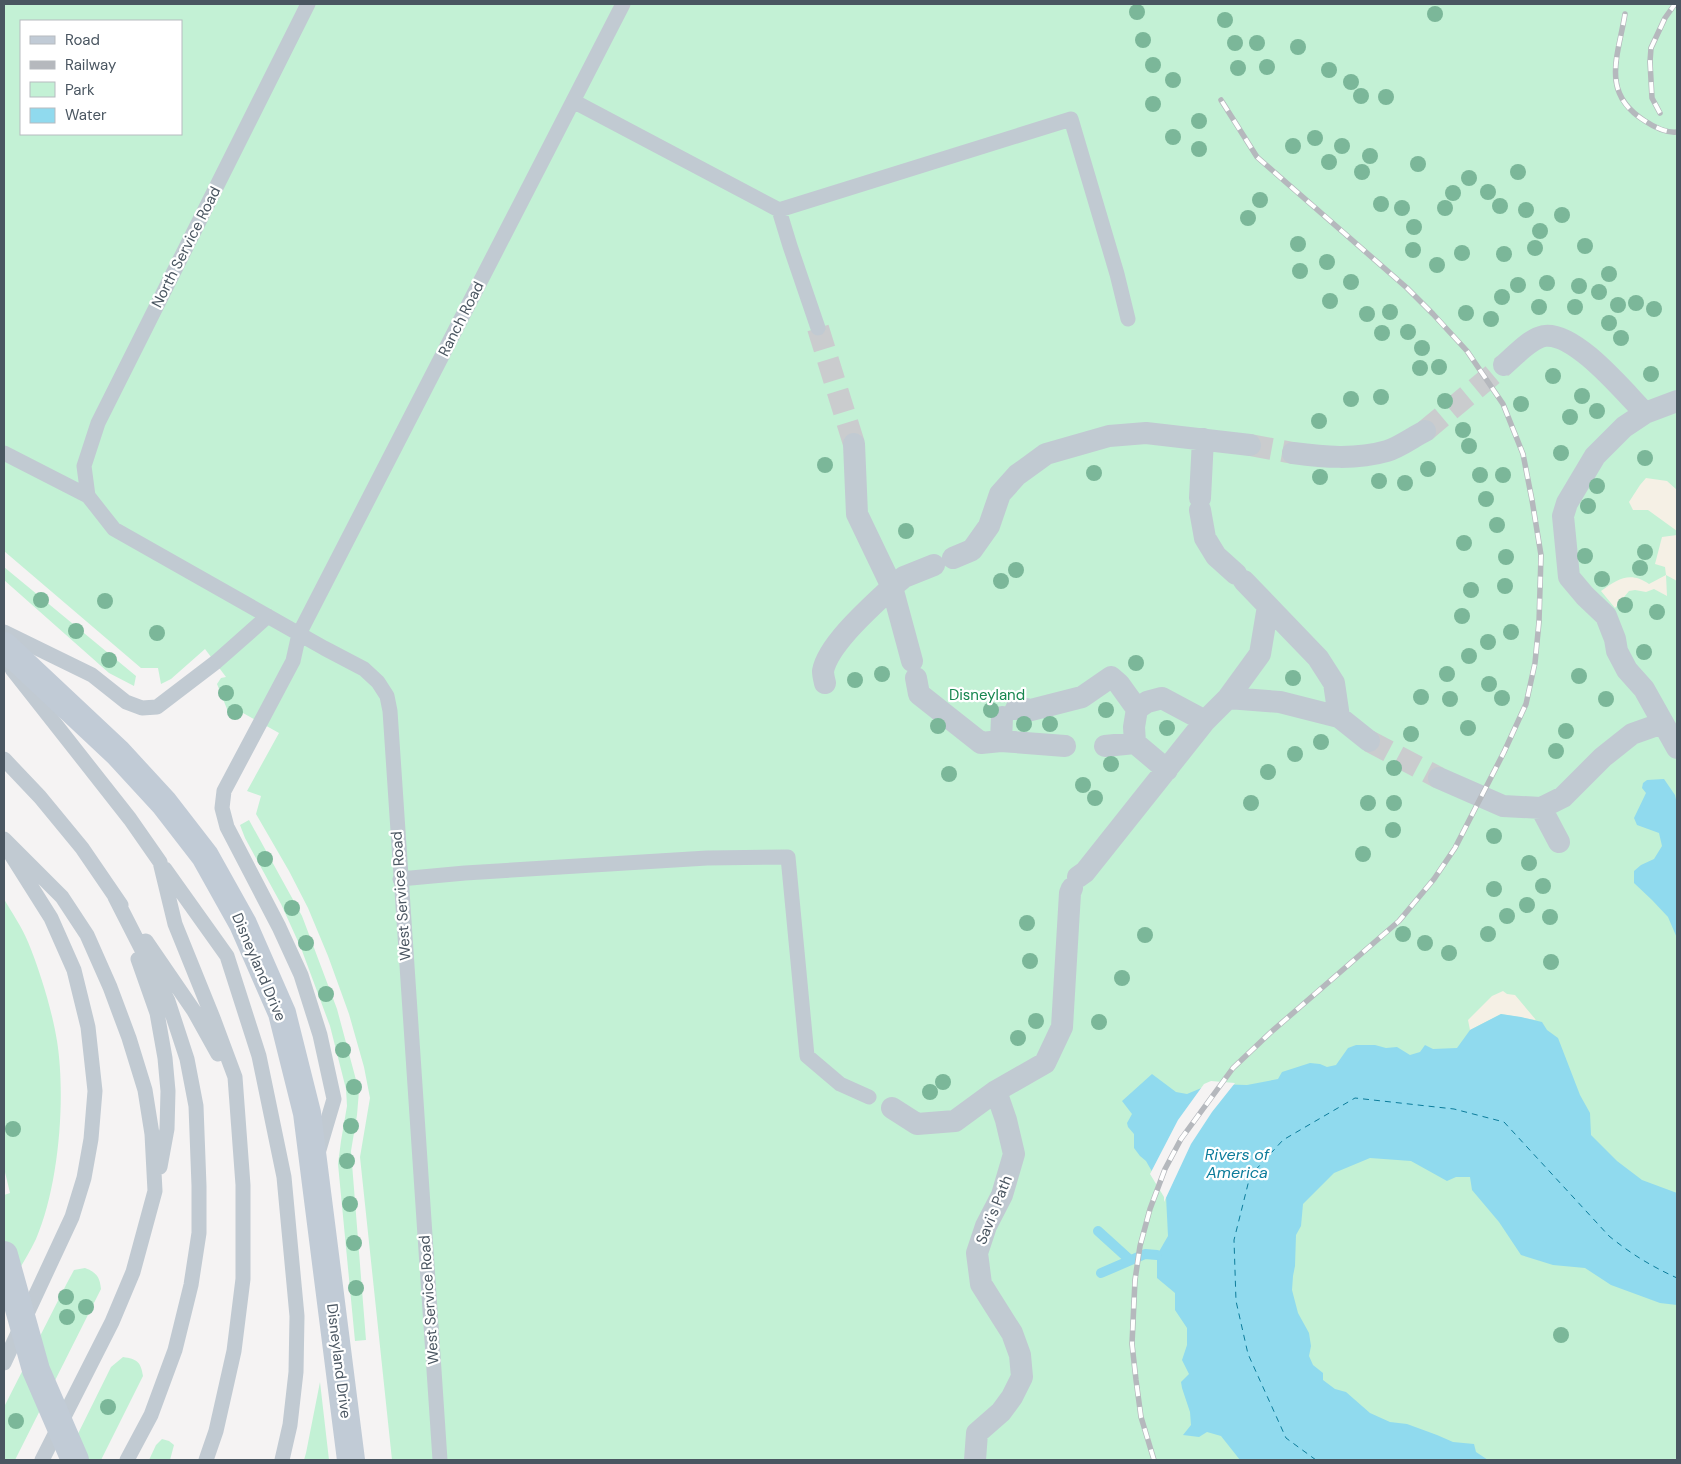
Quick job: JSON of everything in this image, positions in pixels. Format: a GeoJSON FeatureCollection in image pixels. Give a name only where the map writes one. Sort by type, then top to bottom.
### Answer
{"type":"FeatureCollection","features":[{"type":"Feature","properties":{"kind":"main road","name":"Disneyland Drive"},"geometry":{"type":"LineString","coordinates":[[4,646],[118,753],[164,803],[205,856],[243,924],[282,1012],[307,1113],[351,1460]]}},
{"type":"Feature","properties":{"kind":"main road"},"geometry":{"type":"LineString","coordinates":[[4,1254],[36,1370],[75,1460]]}},
{"type":"Feature","properties":{"kind":"street"},"geometry":{"type":"LineString","coordinates":[[1504,365],[1532,341],[1544,336],[1558,337],[1573,344],[1595,361],[1645,413]]}},
{"type":"Feature","properties":{"kind":"street"},"geometry":{"type":"LineString","coordinates":[[1677,401],[1645,413],[1624,427],[1595,456],[1567,503],[1563,516],[1569,577],[1606,616],[1615,639],[1617,651],[1627,670],[1644,690],[1677,748]]}},
{"type":"Feature","properties":{"kind":"street"},"geometry":{"type":"LineString","coordinates":[[1292,453],[1321,456],[1356,456],[1388,450],[1425,431]]}},
{"type":"Feature","properties":{"kind":"street"},"geometry":{"type":"LineString","coordinates":[[825,682],[823,671],[834,646],[867,610],[904,577],[972,550],[988,526],[1000,494],[1016,475],[1046,454],[1109,436],[1146,433],[1250,445]]}},
{"type":"Feature","properties":{"kind":"street"},"geometry":{"type":"LineString","coordinates":[[1204,439],[1200,504],[1204,538],[1216,556],[1318,658],[1334,683],[1339,717]]}},
{"type":"Feature","properties":{"kind":"street"},"geometry":{"type":"LineString","coordinates":[[854,444],[857,514],[892,587],[919,694],[981,743],[1001,741],[1088,746],[1135,743],[1167,770]]}},
{"type":"Feature","properties":{"kind":"street"},"geometry":{"type":"LineString","coordinates":[[892,1108],[917,1124],[956,1122],[996,1091],[1046,1062],[1062,1027],[1070,894],[1075,882],[1205,722],[1228,698],[1260,654],[1268,606]]}},
{"type":"Feature","properties":{"kind":"street"},"geometry":{"type":"LineString","coordinates":[[1001,741],[1009,713],[1021,708],[1031,710],[1082,697],[1110,677],[1118,684],[1137,709]]}},
{"type":"Feature","properties":{"kind":"street"},"geometry":{"type":"LineString","coordinates":[[1135,743],[1134,727],[1137,709],[1147,702],[1162,698],[1205,722]]}},
{"type":"Feature","properties":{"kind":"street"},"geometry":{"type":"LineString","coordinates":[[1228,698],[1280,702],[1339,717],[1369,741]]}},
{"type":"Feature","properties":{"kind":"street"},"geometry":{"type":"LineString","coordinates":[[1439,778],[1503,806],[1541,808],[1563,797],[1603,757],[1632,734],[1663,723]]}},
{"type":"Feature","properties":{"kind":"street"},"geometry":{"type":"LineString","coordinates":[[1541,808],[1560,842]]}},
{"type":"Feature","properties":{"kind":"street","name":"Savi's Path"},"geometry":{"type":"LineString","coordinates":[[975,1460],[977,1434],[1001,1412],[1012,1397],[1022,1377],[1020,1355],[1012,1333],[981,1284],[977,1253],[986,1226],[1002,1195],[1014,1154],[1006,1120],[996,1091]]}},
{"type":"Feature","properties":{"kind":"lane","name":"North Service Road"},"geometry":{"type":"LineString","coordinates":[[88,496],[84,466],[98,423],[308,4]]}},
{"type":"Feature","properties":{"kind":"lane","name":"Ranch Road"},"geometry":{"type":"LineString","coordinates":[[314,1167],[334,1099],[320,1035],[301,975],[279,926],[227,827],[222,808],[224,791],[293,662],[299,634],[623,4]]}},
{"type":"Feature","properties":{"kind":"lane"},"geometry":{"type":"LineString","coordinates":[[573,101],[779,210],[818,328]]}},
{"type":"Feature","properties":{"kind":"lane"},"geometry":{"type":"LineString","coordinates":[[779,210],[1071,119],[1117,274],[1128,319]]}},
{"type":"Feature","properties":{"kind":"lane"},"geometry":{"type":"LineString","coordinates":[[4,453],[88,496]]}},
{"type":"Feature","properties":{"kind":"lane","name":"West Service Road"},"geometry":{"type":"LineString","coordinates":[[88,496],[114,529],[364,669],[378,682],[387,696],[390,711],[440,1460]]}},
{"type":"Feature","properties":{"kind":"lane"},"geometry":{"type":"LineString","coordinates":[[4,632],[92,675],[126,702],[142,708],[157,706],[216,662],[268,616]]}},
{"type":"Feature","properties":{"kind":"lane"},"geometry":{"type":"LineString","coordinates":[[4,658],[130,818],[226,956],[259,1056],[284,1177],[297,1316],[296,1372],[290,1425],[282,1460]]}},
{"type":"Feature","properties":{"kind":"lane"},"geometry":{"type":"LineString","coordinates":[[4,759],[40,797],[82,848],[194,1011],[217,1050],[238,1102]]}},
{"type":"Feature","properties":{"kind":"lane"},"geometry":{"type":"LineString","coordinates":[[4,839],[62,897],[86,935],[110,987],[129,1038],[144,1090],[152,1134],[155,1191]]}},
{"type":"Feature","properties":{"kind":"lane"},"geometry":{"type":"LineString","coordinates":[[4,844],[52,918],[74,970],[88,1027],[95,1091],[92,1139],[84,1178],[72,1217],[9,1346],[4,1364]]}},
{"type":"Feature","properties":{"kind":"lane"},"geometry":{"type":"LineString","coordinates":[[400,879],[465,872],[707,858],[788,857],[807,1056],[840,1084],[869,1097]]}},
{"type":"Feature","properties":{"kind":"lane"},"geometry":{"type":"LineString","coordinates":[[160,862],[175,924],[235,1077],[238,1102],[243,1185],[243,1279],[234,1351],[216,1431],[206,1460]]}},
{"type":"Feature","properties":{"kind":"lane"},"geometry":{"type":"LineString","coordinates":[[42,1460],[112,1322],[133,1272],[155,1191],[167,1129],[168,1091],[165,1058],[157,1013],[115,897]]}},
{"type":"Feature","properties":{"kind":"lane"},"geometry":{"type":"LineString","coordinates":[[115,897],[168,1001],[187,1059],[196,1106],[199,1186],[199,1234],[191,1285],[175,1350],[151,1415],[127,1460]]}},
{"type":"Feature","properties":{"kind":"green space","name":"Disneyland"},"geometry":{"type":"Polygon","coordinates":[[[4,4],[1677,4],[1677,1460],[392,1460],[360,1157],[370,1098],[364,1067],[349,1014],[308,908],[256,814],[261,796],[247,791],[279,733],[243,713],[238,719],[231,719],[217,684],[221,678],[226,677],[205,649],[171,679],[161,684],[158,668],[141,668],[4,551],[4,4]]]}},
{"type":"Feature","properties":{"kind":"green space"},"geometry":{"type":"Polygon","coordinates":[[[4,567],[136,676],[134,686],[109,673],[4,580],[4,567]]]}},
{"type":"Feature","properties":{"kind":"green space"},"geometry":{"type":"Polygon","coordinates":[[[249,820],[302,916],[337,1009],[359,1091],[351,1151],[366,1340],[355,1341],[338,1164],[347,1106],[346,1089],[330,1026],[301,948],[281,904],[245,838],[240,825],[249,820]]]}},
{"type":"Feature","properties":{"kind":"green space"},"geometry":{"type":"Polygon","coordinates":[[[4,899],[26,936],[45,991],[57,1041],[61,1088],[59,1141],[44,1218],[36,1239],[4,1295],[4,1195],[10,1193],[4,1168],[4,899]]]}},
{"type":"Feature","properties":{"kind":"green space"},"geometry":{"type":"Polygon","coordinates":[[[85,1268],[97,1276],[101,1289],[15,1460],[4,1460],[4,1407],[74,1270],[85,1268]]]}},
{"type":"Feature","properties":{"kind":"green space"},"geometry":{"type":"Polygon","coordinates":[[[123,1357],[137,1362],[141,1367],[143,1376],[101,1460],[65,1460],[111,1367],[123,1357]]]}},
{"type":"Feature","properties":{"kind":"green space"},"geometry":{"type":"Polygon","coordinates":[[[320,1382],[329,1460],[304,1460],[306,1453],[320,1382]]]}},
{"type":"Feature","properties":{"kind":"green space"},"geometry":{"type":"Polygon","coordinates":[[[162,1439],[174,1445],[170,1460],[149,1460],[156,1445],[162,1439]]]}},
{"type":"Feature","properties":{"kind":"sand"},"geometry":{"type":"Polygon","coordinates":[[[1646,478],[1667,481],[1677,490],[1677,531],[1648,510],[1633,510],[1629,502],[1646,478]]]}},
{"type":"Feature","properties":{"kind":"sand"},"geometry":{"type":"Polygon","coordinates":[[[1677,535],[1677,581],[1666,575],[1665,567],[1655,564],[1662,537],[1677,535]]]}},
{"type":"Feature","properties":{"kind":"sand"},"geometry":{"type":"Polygon","coordinates":[[[1666,575],[1667,596],[1654,589],[1646,592],[1629,591],[1615,608],[1601,591],[1624,578],[1636,578],[1649,584],[1666,575]]]}},
{"type":"Feature","properties":{"kind":"sand"},"geometry":{"type":"Polygon","coordinates":[[[1503,991],[1507,994],[1515,995],[1536,1020],[1501,1014],[1470,1030],[1468,1020],[1492,996],[1503,991]]]}},
{"type":"Feature","properties":{"kind":"water"},"geometry":{"type":"Polygon","coordinates":[[[1664,779],[1675,795],[1677,804],[1677,938],[1668,917],[1634,883],[1634,871],[1641,865],[1654,859],[1662,846],[1659,833],[1637,825],[1634,818],[1646,793],[1642,788],[1643,783],[1647,780],[1664,779]]]}},
{"type":"Feature","properties":{"kind":"water","name":"Rivers of America"},"geometry":{"type":"Polygon","coordinates":[[[1501,1014],[1542,1022],[1547,1030],[1558,1038],[1580,1095],[1590,1113],[1591,1135],[1617,1161],[1642,1180],[1677,1193],[1677,1305],[1660,1303],[1611,1285],[1585,1268],[1553,1265],[1521,1255],[1499,1222],[1472,1190],[1470,1177],[1456,1177],[1447,1181],[1411,1161],[1370,1158],[1334,1173],[1303,1204],[1301,1226],[1296,1235],[1292,1290],[1298,1313],[1309,1333],[1311,1346],[1309,1356],[1313,1365],[1323,1373],[1323,1380],[1335,1389],[1346,1392],[1370,1413],[1390,1422],[1407,1424],[1453,1442],[1474,1444],[1476,1452],[1488,1460],[1240,1460],[1221,1436],[1207,1432],[1199,1437],[1183,1435],[1191,1425],[1190,1412],[1181,1382],[1189,1374],[1182,1360],[1187,1345],[1187,1328],[1175,1310],[1175,1293],[1157,1278],[1157,1255],[1168,1236],[1166,1196],[1146,1161],[1134,1148],[1134,1134],[1127,1123],[1132,1114],[1122,1101],[1152,1074],[1176,1092],[1187,1094],[1211,1084],[1247,1085],[1278,1079],[1282,1072],[1310,1063],[1327,1067],[1336,1065],[1348,1048],[1356,1045],[1375,1045],[1386,1048],[1397,1047],[1410,1055],[1420,1052],[1425,1045],[1433,1049],[1457,1048],[1470,1030],[1501,1014]]]}},
{"type":"Feature","properties":{"kind":"pier"},"geometry":{"type":"Polygon","coordinates":[[[1211,1081],[1235,1083],[1212,1112],[1191,1144],[1164,1202],[1164,1197],[1150,1174],[1178,1120],[1204,1084],[1211,1081]]]}},
{"type":"Feature","properties":{"kind":"waterway"},"geometry":{"type":"LineString","coordinates":[[1098,1231],[1130,1260]]}},
{"type":"Feature","properties":{"kind":"waterway"},"geometry":{"type":"LineString","coordinates":[[1101,1273],[1145,1254],[1157,1255]]}},
{"type":"Feature","properties":{"kind":"ferry route"},"geometry":{"type":"LineString","coordinates":[[1316,1460],[1286,1438],[1248,1354],[1236,1301],[1234,1240],[1250,1176],[1283,1140],[1355,1098],[1454,1109],[1504,1122],[1609,1236],[1658,1269],[1677,1278]]}},
{"type":"Feature","properties":{"kind":"tunnel"},"geometry":{"type":"LineString","coordinates":[[818,328],[854,444]]}},
{"type":"Feature","properties":{"kind":"tunnel"},"geometry":{"type":"LineString","coordinates":[[1425,431],[1504,365]]}},
{"type":"Feature","properties":{"kind":"tunnel"},"geometry":{"type":"LineString","coordinates":[[1250,445],[1293,453]]}},
{"type":"Feature","properties":{"kind":"tunnel"},"geometry":{"type":"LineString","coordinates":[[1369,741],[1439,778]]}},
{"type":"Feature","properties":{"kind":"railway"},"geometry":{"type":"LineString","coordinates":[[1660,113],[1652,98],[1651,48],[1665,18],[1675,4]]}},
{"type":"Feature","properties":{"kind":"railway"},"geometry":{"type":"LineString","coordinates":[[1625,14],[1616,59],[1617,86],[1622,99],[1631,110],[1649,123],[1665,131],[1677,132]]}},
{"type":"Feature","properties":{"kind":"railway"},"geometry":{"type":"LineString","coordinates":[[1154,1460],[1141,1417],[1132,1344],[1135,1280],[1140,1246],[1150,1209],[1165,1169],[1181,1139],[1233,1068],[1270,1033],[1399,921],[1434,879],[1455,848],[1526,704],[1535,663],[1539,622],[1541,555],[1532,500],[1523,454],[1503,404],[1467,351],[1433,314],[1407,288],[1257,157],[1221,100]]}}]}
